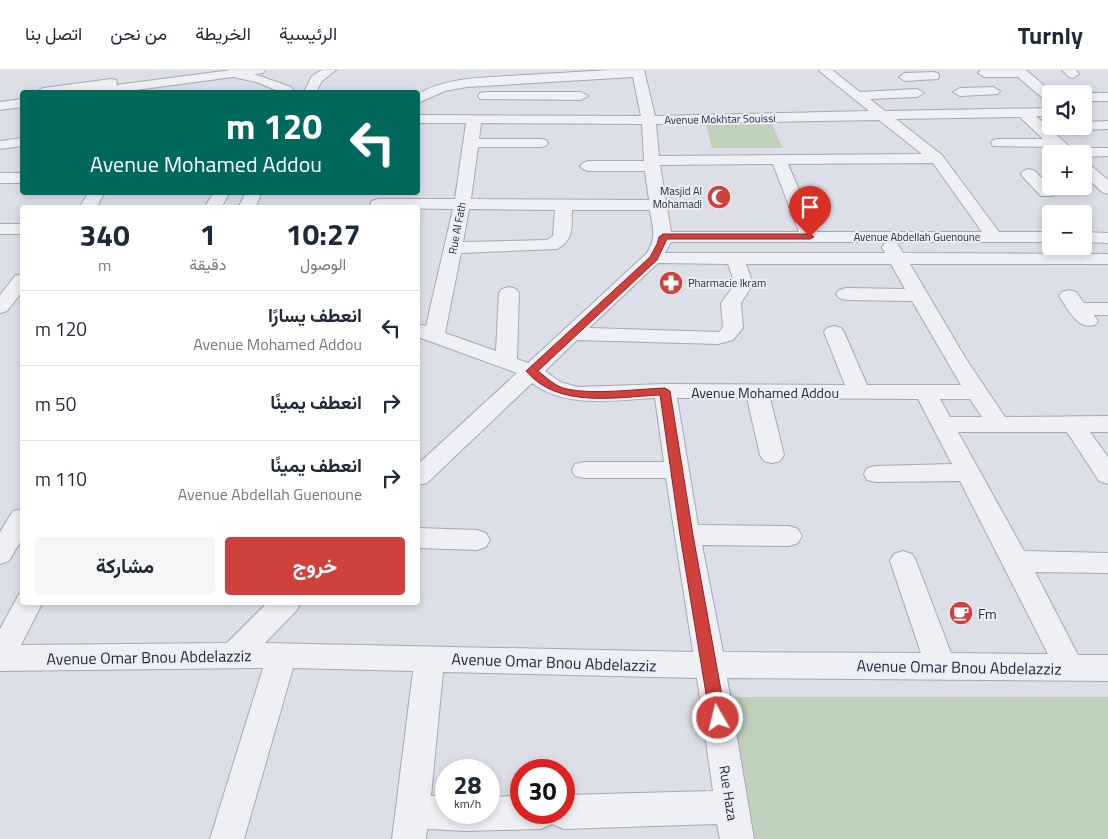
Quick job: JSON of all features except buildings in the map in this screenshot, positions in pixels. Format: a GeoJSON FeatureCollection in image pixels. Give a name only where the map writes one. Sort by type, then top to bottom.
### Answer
{"type":"FeatureCollection","features":[{"type":"Feature","properties":{"kind":"street"},"geometry":{"type":"LineString","coordinates":[[57,90],[202,70]]}},
{"type":"Feature","properties":{"kind":"street"},"geometry":{"type":"LineString","coordinates":[[110,90],[259,70]]}},
{"type":"Feature","properties":{"kind":"street"},"geometry":{"type":"LineString","coordinates":[[306,71],[322,70]]}},
{"type":"Feature","properties":{"kind":"street"},"geometry":{"type":"LineString","coordinates":[[311,90],[317,80],[330,70]]}},
{"type":"Feature","properties":{"kind":"street"},"geometry":{"type":"LineString","coordinates":[[824,70],[937,158],[994,237]]}},
{"type":"Feature","properties":{"kind":"street"},"geometry":{"type":"LineString","coordinates":[[984,73],[1020,71],[1042,90]]}},
{"type":"Feature","properties":{"kind":"street"},"geometry":{"type":"LineString","coordinates":[[420,98],[443,88],[468,83],[639,72],[649,120],[652,164],[663,237],[662,244],[654,258],[531,371],[421,468]]}},
{"type":"Feature","properties":{"kind":"street"},"geometry":{"type":"LineString","coordinates":[[224,74],[259,79],[287,87]]}},
{"type":"Feature","properties":{"kind":"street"},"geometry":{"type":"LineString","coordinates":[[911,74],[933,76]]}},
{"type":"Feature","properties":{"kind":"street"},"geometry":{"type":"LineString","coordinates":[[580,75],[583,136]]}},
{"type":"Feature","properties":{"kind":"street"},"geometry":{"type":"LineString","coordinates":[[976,91],[998,113]]}},
{"type":"Feature","properties":{"kind":"street"},"geometry":{"type":"LineString","coordinates":[[960,92],[993,91]]}},
{"type":"Feature","properties":{"kind":"street"},"geometry":{"type":"LineString","coordinates":[[858,96],[917,93]]}},
{"type":"Feature","properties":{"kind":"street"},"geometry":{"type":"LineString","coordinates":[[1092,97],[1106,94]]}},
{"type":"Feature","properties":{"kind":"street"},"geometry":{"type":"LineString","coordinates":[[0,99],[20,95]]}},
{"type":"Feature","properties":{"kind":"street"},"geometry":{"type":"LineString","coordinates":[[420,98],[581,96]]}},
{"type":"Feature","properties":{"kind":"street"},"geometry":{"type":"LineString","coordinates":[[0,106],[20,103]]}},
{"type":"Feature","properties":{"kind":"street"},"geometry":{"type":"LineString","coordinates":[[1023,112],[1059,145]]}},
{"type":"Feature","properties":{"kind":"street","name":"Avenue Mokhtar Souissi"},"geometry":{"type":"LineString","coordinates":[[420,119],[649,120],[1042,112]]}},
{"type":"Feature","properties":{"kind":"street","name":"Rue Al Fath"},"geometry":{"type":"LineString","coordinates":[[426,333],[453,248],[462,205],[474,120]]}},
{"type":"Feature","properties":{"kind":"street"},"geometry":{"type":"LineString","coordinates":[[1092,125],[1108,125]]}},
{"type":"Feature","properties":{"kind":"street"},"geometry":{"type":"LineString","coordinates":[[0,145],[20,142]]}},
{"type":"Feature","properties":{"kind":"street"},"geometry":{"type":"LineString","coordinates":[[472,142],[541,143]]}},
{"type":"Feature","properties":{"kind":"street"},"geometry":{"type":"LineString","coordinates":[[999,143],[1042,148]]}},
{"type":"Feature","properties":{"kind":"street"},"geometry":{"type":"LineString","coordinates":[[1092,151],[1108,152]]}},
{"type":"Feature","properties":{"kind":"street"},"geometry":{"type":"LineString","coordinates":[[588,166],[779,160],[937,158]]}},
{"type":"Feature","properties":{"kind":"street"},"geometry":{"type":"LineString","coordinates":[[779,160],[810,237]]}},
{"type":"Feature","properties":{"kind":"street"},"geometry":{"type":"LineString","coordinates":[[1092,175],[1104,186]]}},
{"type":"Feature","properties":{"kind":"street"},"geometry":{"type":"LineString","coordinates":[[0,178],[20,178]]}},
{"type":"Feature","properties":{"kind":"street"},"geometry":{"type":"LineString","coordinates":[[379,201],[462,205],[658,205]]}},
{"type":"Feature","properties":{"kind":"street"},"geometry":{"type":"LineString","coordinates":[[453,248],[551,245],[560,240],[562,236],[564,205]]}},
{"type":"Feature","properties":{"kind":"street"},"geometry":{"type":"LineString","coordinates":[[0,229],[20,229]]}},
{"type":"Feature","properties":{"kind":"street"},"geometry":{"type":"LineString","coordinates":[[885,236],[917,294],[976,392],[998,424]]}},
{"type":"Feature","properties":{"kind":"street","name":"Avenue Abdellah Guenoune"},"geometry":{"type":"LineString","coordinates":[[663,237],[1042,237]]}},
{"type":"Feature","properties":{"kind":"street"},"geometry":{"type":"LineString","coordinates":[[654,258],[1108,259]]}},
{"type":"Feature","properties":{"kind":"street"},"geometry":{"type":"LineString","coordinates":[[571,334],[718,338],[726,336],[733,328],[731,303],[744,284],[735,258]]}},
{"type":"Feature","properties":{"kind":"street"},"geometry":{"type":"LineString","coordinates":[[506,362],[509,293]]}},
{"type":"Feature","properties":{"kind":"street"},"geometry":{"type":"LineString","coordinates":[[846,294],[917,294]]}},
{"type":"Feature","properties":{"kind":"street"},"geometry":{"type":"LineString","coordinates":[[1078,309],[1108,309]]}},
{"type":"Feature","properties":{"kind":"street"},"geometry":{"type":"LineString","coordinates":[[834,332],[859,392]]}},
{"type":"Feature","properties":{"kind":"street","name":"Avenue Mohamed Addou"},"geometry":{"type":"LineString","coordinates":[[426,333],[531,371],[552,387],[566,392],[602,394],[665,391],[976,392]]}},
{"type":"Feature","properties":{"kind":"street","name":"Rue Haza"},"geometry":{"type":"LineString","coordinates":[[665,391],[686,535],[710,664],[734,823]]}},
{"type":"Feature","properties":{"kind":"street"},"geometry":{"type":"LineString","coordinates":[[758,392],[772,454]]}},
{"type":"Feature","properties":{"kind":"street"},"geometry":{"type":"LineString","coordinates":[[925,392],[1016,561],[1070,668]]}},
{"type":"Feature","properties":{"kind":"street"},"geometry":{"type":"LineString","coordinates":[[1073,424],[1108,475]]}},
{"type":"Feature","properties":{"kind":"street"},"geometry":{"type":"LineString","coordinates":[[944,425],[1108,424]]}},
{"type":"Feature","properties":{"kind":"street"},"geometry":{"type":"LineString","coordinates":[[584,470],[678,470]]}},
{"type":"Feature","properties":{"kind":"street"},"geometry":{"type":"LineString","coordinates":[[876,474],[969,472]]}},
{"type":"Feature","properties":{"kind":"street"},"geometry":{"type":"LineString","coordinates":[[0,554],[20,521]]}},
{"type":"Feature","properties":{"kind":"street"},"geometry":{"type":"LineString","coordinates":[[686,535],[789,536]]}},
{"type":"Feature","properties":{"kind":"street"},"geometry":{"type":"LineString","coordinates":[[420,538],[477,540]]}},
{"type":"Feature","properties":{"kind":"street"},"geometry":{"type":"LineString","coordinates":[[904,561],[942,667]]}},
{"type":"Feature","properties":{"kind":"street"},"geometry":{"type":"LineString","coordinates":[[1016,561],[1108,562]]}},
{"type":"Feature","properties":{"kind":"street"},"geometry":{"type":"LineString","coordinates":[[0,657],[27,605]]}},
{"type":"Feature","properties":{"kind":"street"},"geometry":{"type":"LineString","coordinates":[[234,655],[284,605]]}},
{"type":"Feature","properties":{"kind":"street"},"geometry":{"type":"LineString","coordinates":[[227,839],[282,655]]}},
{"type":"Feature","properties":{"kind":"street","name":"Avenue Omar Bnou Abdelazziz"},"geometry":{"type":"LineString","coordinates":[[0,657],[282,655],[648,665],[1108,668]]}},
{"type":"Feature","properties":{"kind":"street"},"geometry":{"type":"LineString","coordinates":[[430,658],[410,825],[466,814],[510,813]]}},
{"type":"Feature","properties":{"kind":"street"},"geometry":{"type":"LineString","coordinates":[[575,813],[734,823]]}},
{"type":"Feature","properties":{"kind":"green space"},"geometry":{"type":"Polygon","coordinates":[[[772,124],[783,148],[712,148],[706,125],[772,124]]]}},
{"type":"Feature","properties":{"kind":"green space"},"geometry":{"type":"Polygon","coordinates":[[[729,697],[1108,697],[1108,839],[753,839],[729,697]]]}},
{"type":"Feature","properties":{"kind":"place","name":"Masjid Al Mohamadi"},"geometry":{"type":"Point","coordinates":[719,197]}},
{"type":"Feature","properties":{"kind":"place","name":"Pharmacie Ikram"},"geometry":{"type":"Point","coordinates":[671,283]}},
{"type":"Feature","properties":{"kind":"place","name":"Fm"},"geometry":{"type":"Point","coordinates":[961,613]}},
{"type":"Feature","properties":{"kind":"route"},"geometry":{"type":"LineString","coordinates":[[718,718],[686,535],[665,391],[578,394],[552,387],[531,371],[654,258],[662,244],[663,237],[810,237]]}}]}
